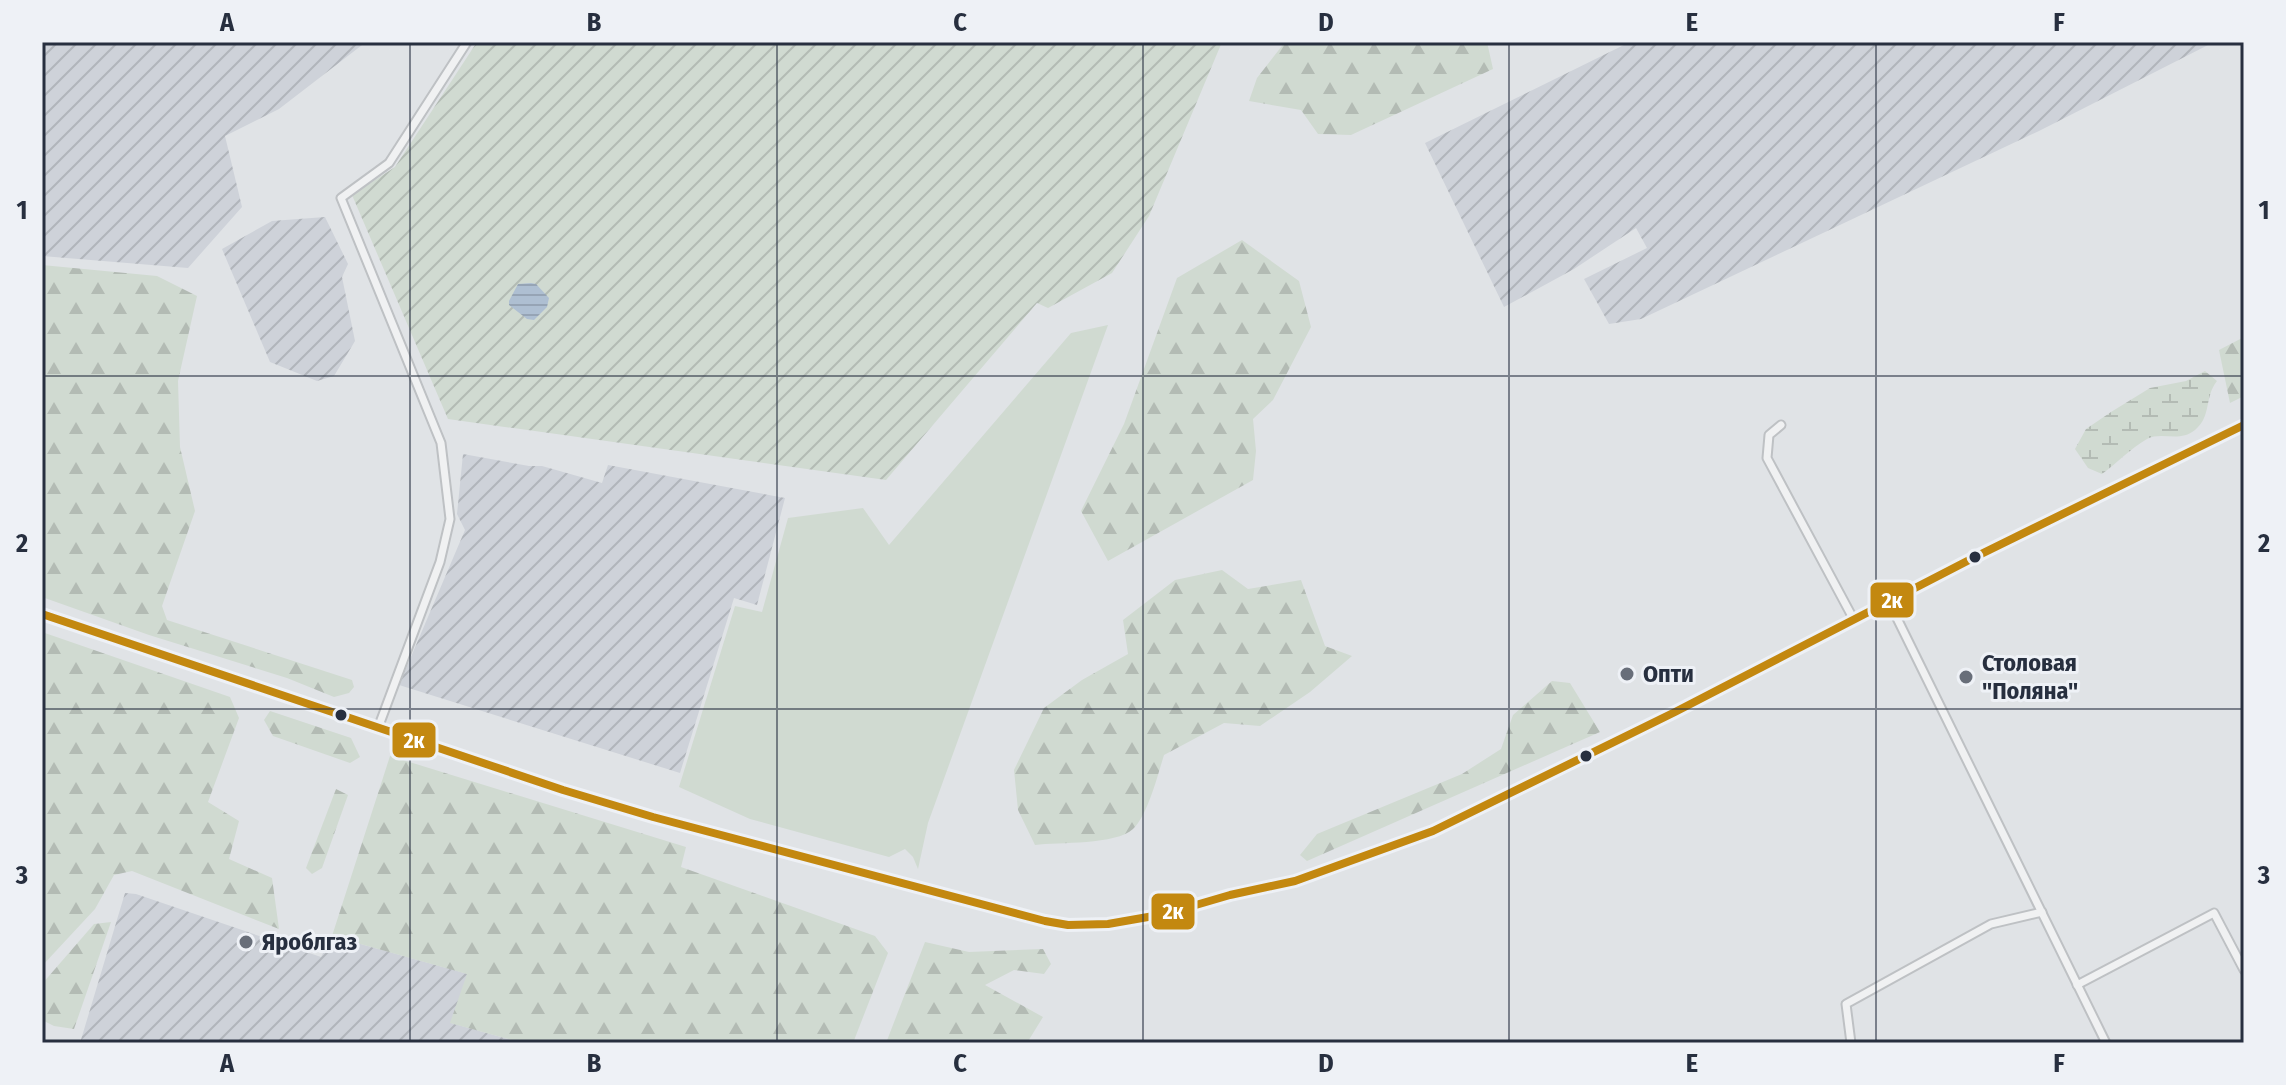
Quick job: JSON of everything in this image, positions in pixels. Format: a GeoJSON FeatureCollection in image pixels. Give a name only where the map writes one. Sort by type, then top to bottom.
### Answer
{"type":"FeatureCollection","features":[{"type":"Feature","properties":{"kind":"main road"},"geometry":{"type":"LineString","coordinates":[[42,614],[616,806],[1057,923],[1098,924],[1165,914],[1230,895],[1295,881],[1433,831],[2068,510],[2244,425]]}},
{"type":"Feature","properties":{"kind":"street"},"geometry":{"type":"LineString","coordinates":[[378,728],[440,562],[450,519],[441,443],[341,198],[389,163],[467,42]]}},
{"type":"Feature","properties":{"kind":"street"},"geometry":{"type":"LineString","coordinates":[[1781,425],[1769,435],[1767,458],[1854,620]]}},
{"type":"Feature","properties":{"kind":"street"},"geometry":{"type":"LineString","coordinates":[[1889,602],[2106,1043]]}},
{"type":"Feature","properties":{"kind":"street"},"geometry":{"type":"LineString","coordinates":[[1851,1043],[1846,1004],[1991,924],[2042,912]]}},
{"type":"Feature","properties":{"kind":"street"},"geometry":{"type":"LineString","coordinates":[[2077,985],[2214,913],[2244,970]]}},
{"type":"Feature","properties":{"kind":"shaded area"},"geometry":{"type":"Polygon","coordinates":[[[42,42],[366,42],[279,109],[225,136],[242,207],[188,268],[42,256],[42,42]]]}},
{"type":"Feature","properties":{"kind":"shaded area"},"geometry":{"type":"Polygon","coordinates":[[[1630,42],[2214,42],[2039,131],[1641,319],[1609,324],[1584,279],[1647,248],[1636,228],[1574,269],[1504,307],[1425,143],[1630,42]]]}},
{"type":"Feature","properties":{"kind":"shaded area"},"geometry":{"type":"Polygon","coordinates":[[[325,217],[348,264],[342,277],[355,341],[334,376],[317,381],[270,362],[222,249],[272,221],[325,217]]]}},
{"type":"Feature","properties":{"kind":"shaded area"},"geometry":{"type":"Polygon","coordinates":[[[463,454],[542,466],[602,483],[608,465],[785,498],[757,605],[734,598],[680,773],[399,685],[465,530],[457,514],[463,454]]]}},
{"type":"Feature","properties":{"kind":"shaded area","name":"Яроблгаз"},"geometry":{"type":"Polygon","coordinates":[[[125,893],[136,894],[321,957],[332,936],[468,974],[451,1023],[523,1043],[80,1043],[125,893]]]}},
{"type":"Feature","properties":{"kind":"green space"},"geometry":{"type":"Polygon","coordinates":[[[477,42],[1222,42],[1149,216],[1112,273],[1048,308],[1037,303],[886,480],[448,419],[352,195],[395,167],[477,42]]]}},
{"type":"Feature","properties":{"kind":"green space"},"geometry":{"type":"Polygon","coordinates":[[[1285,42],[1487,42],[1493,69],[1351,135],[1318,134],[1301,110],[1249,101],[1257,78],[1285,42]]]}},
{"type":"Feature","properties":{"kind":"green space"},"geometry":{"type":"Polygon","coordinates":[[[1242,240],[1299,281],[1311,327],[1273,400],[1253,419],[1256,451],[1253,480],[1108,561],[1081,511],[1124,424],[1177,278],[1242,240]]]}},
{"type":"Feature","properties":{"kind":"green space"},"geometry":{"type":"Polygon","coordinates":[[[42,265],[157,276],[197,296],[178,381],[180,447],[195,511],[162,606],[167,620],[352,680],[354,687],[349,693],[334,697],[287,678],[149,635],[42,597],[42,265]]]}},
{"type":"Feature","properties":{"kind":"green space"},"geometry":{"type":"Polygon","coordinates":[[[1108,325],[928,823],[918,869],[905,849],[889,857],[750,819],[679,787],[735,606],[762,612],[788,518],[863,508],[889,545],[1071,333],[1108,325]]]}},
{"type":"Feature","properties":{"kind":"green space"},"geometry":{"type":"Polygon","coordinates":[[[2244,337],[2244,396],[2230,403],[2219,350],[2244,337]]]}},
{"type":"Feature","properties":{"kind":"green space"},"geometry":{"type":"Polygon","coordinates":[[[2205,371],[2217,381],[2210,393],[2204,419],[2195,430],[2183,436],[2147,439],[2102,474],[2088,468],[2075,449],[2086,429],[2150,388],[2186,381],[2205,371]]]}},
{"type":"Feature","properties":{"kind":"green space"},"geometry":{"type":"Polygon","coordinates":[[[1222,570],[1248,589],[1301,580],[1325,646],[1352,656],[1310,692],[1260,726],[1224,723],[1164,755],[1143,814],[1133,829],[1125,834],[1101,840],[1035,845],[1018,810],[1014,770],[1044,708],[1082,680],[1128,654],[1123,620],[1175,580],[1222,570]]]}},
{"type":"Feature","properties":{"kind":"green space"},"geometry":{"type":"Polygon","coordinates":[[[42,632],[230,697],[239,718],[208,802],[239,821],[229,859],[272,878],[279,929],[132,871],[114,875],[95,909],[42,966],[42,632]]]}},
{"type":"Feature","properties":{"kind":"green space"},"geometry":{"type":"Polygon","coordinates":[[[1552,681],[1570,683],[1600,732],[1307,861],[1300,855],[1317,834],[1462,774],[1501,749],[1513,715],[1552,681]]]}},
{"type":"Feature","properties":{"kind":"green space"},"geometry":{"type":"Polygon","coordinates":[[[270,711],[351,738],[360,757],[350,763],[273,736],[264,720],[270,711]]]}},
{"type":"Feature","properties":{"kind":"green space"},"geometry":{"type":"Polygon","coordinates":[[[390,756],[686,847],[681,867],[875,936],[888,953],[853,1043],[523,1043],[450,1023],[467,974],[332,936],[390,756]]]}},
{"type":"Feature","properties":{"kind":"green space"},"geometry":{"type":"Polygon","coordinates":[[[336,789],[348,795],[322,868],[312,874],[306,868],[336,789]]]}},
{"type":"Feature","properties":{"kind":"green space"},"geometry":{"type":"Polygon","coordinates":[[[111,922],[74,1029],[54,1026],[42,1020],[42,984],[94,924],[111,922]]]}},
{"type":"Feature","properties":{"kind":"green space"},"geometry":{"type":"Polygon","coordinates":[[[925,942],[969,952],[1043,949],[1051,964],[1044,974],[1014,970],[985,985],[1043,1017],[1027,1043],[886,1043],[925,942]]]}},
{"type":"Feature","properties":{"kind":"water"},"geometry":{"type":"Polygon","coordinates":[[[518,284],[536,284],[549,298],[547,307],[534,320],[527,319],[509,305],[518,284]]]}},
{"type":"Feature","properties":{"kind":"transit line","name":"2к"},"geometry":{"type":"LineString","coordinates":[[42,614],[563,790],[653,817],[1045,921],[1068,925],[1108,924],[1165,914],[1230,895],[1295,881],[1433,831],[2244,425]]}},
{"type":"Feature","properties":{"kind":"place","name":"Опти"},"geometry":{"type":"Point","coordinates":[1627,674]}},
{"type":"Feature","properties":{"kind":"place","name":"Столовая \"Поляна\""},"geometry":{"type":"Point","coordinates":[1966,677]}},
{"type":"Feature","properties":{"kind":"place","name":"Яроблгаз"},"geometry":{"type":"Point","coordinates":[246,942]}}]}
